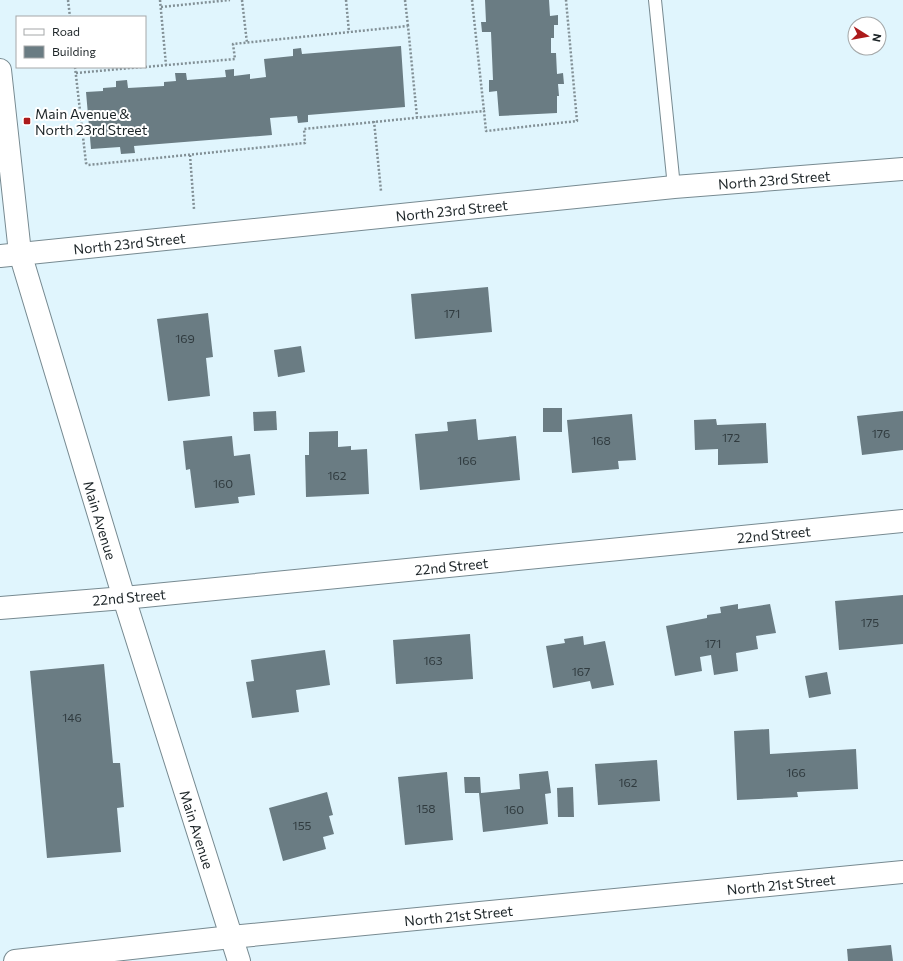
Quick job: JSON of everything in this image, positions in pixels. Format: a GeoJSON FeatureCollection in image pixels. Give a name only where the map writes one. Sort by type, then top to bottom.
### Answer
{"type":"FeatureCollection","features":[{"type":"Feature","properties":{"kind":"street","name":"Main Avenue"},"geometry":{"type":"LineString","coordinates":[[0,70],[10,254],[124,598],[239,961]]}},
{"type":"Feature","properties":{"kind":"street","name":"North 23rd Street"},"geometry":{"type":"LineString","coordinates":[[10,254],[674,187],[903,169]]}},
{"type":"Feature","properties":{"kind":"street","name":"22nd Street"},"geometry":{"type":"LineString","coordinates":[[0,608],[124,598],[903,521]]}},
{"type":"Feature","properties":{"kind":"street","name":"North 21st Street"},"geometry":{"type":"LineString","coordinates":[[15,961],[231,937],[903,872]]}},
{"type":"Feature","properties":{"kind":"lane"},"geometry":{"type":"LineString","coordinates":[[655,0],[674,187]]}},
{"type":"Feature","properties":{"kind":"path"},"geometry":{"type":"LineString","coordinates":[[68,0],[70,16]]}},
{"type":"Feature","properties":{"kind":"path"},"geometry":{"type":"LineString","coordinates":[[160,0],[166,65]]}},
{"type":"Feature","properties":{"kind":"path"},"geometry":{"type":"LineString","coordinates":[[161,7],[230,0]]}},
{"type":"Feature","properties":{"kind":"path"},"geometry":{"type":"LineString","coordinates":[[242,0],[247,43]]}},
{"type":"Feature","properties":{"kind":"path"},"geometry":{"type":"LineString","coordinates":[[346,0],[349,32]]}},
{"type":"Feature","properties":{"kind":"path"},"geometry":{"type":"LineString","coordinates":[[405,0],[417,117]]}},
{"type":"Feature","properties":{"kind":"path"},"geometry":{"type":"LineString","coordinates":[[472,0],[486,131],[577,121],[566,0]]}},
{"type":"Feature","properties":{"kind":"path"},"geometry":{"type":"LineString","coordinates":[[146,67],[235,59],[233,44],[408,26]]}},
{"type":"Feature","properties":{"kind":"path"},"geometry":{"type":"LineString","coordinates":[[75,68],[86,163],[88,165],[305,143],[304,129],[484,111]]}},
{"type":"Feature","properties":{"kind":"path"},"geometry":{"type":"LineString","coordinates":[[76,73],[133,68]]}},
{"type":"Feature","properties":{"kind":"path"},"geometry":{"type":"LineString","coordinates":[[374,122],[381,194]]}},
{"type":"Feature","properties":{"kind":"path"},"geometry":{"type":"LineString","coordinates":[[190,155],[194,209]]}},
{"type":"Feature","properties":{"kind":"building"},"geometry":{"type":"Polygon","coordinates":[[[485,0],[549,0],[550,16],[558,15],[558,25],[554,25],[554,38],[551,38],[551,53],[556,53],[557,74],[563,73],[564,84],[558,84],[559,96],[557,96],[557,113],[499,116],[497,91],[489,92],[489,80],[493,80],[491,32],[482,32],[481,22],[486,22],[485,0]]]}},
{"type":"Feature","properties":{"kind":"building"},"geometry":{"type":"Polygon","coordinates":[[[401,46],[405,107],[308,115],[308,122],[298,123],[297,116],[270,118],[272,135],[134,146],[135,153],[121,154],[120,147],[91,149],[86,92],[103,91],[103,88],[116,87],[116,81],[127,80],[128,88],[164,86],[164,82],[176,81],[175,73],[186,73],[187,80],[226,77],[225,70],[234,69],[234,76],[250,74],[250,79],[266,77],[264,59],[293,56],[293,49],[301,48],[302,54],[401,46]]]}},
{"type":"Feature","properties":{"kind":"building"},"geometry":{"type":"Polygon","coordinates":[[[488,287],[492,332],[415,339],[411,294],[488,287]]]}},
{"type":"Feature","properties":{"kind":"building"},"geometry":{"type":"Polygon","coordinates":[[[208,313],[213,357],[206,358],[210,396],[168,401],[157,319],[208,313]]]}},
{"type":"Feature","properties":{"kind":"building"},"geometry":{"type":"Polygon","coordinates":[[[301,346],[305,372],[278,377],[274,350],[301,346]]]}},
{"type":"Feature","properties":{"kind":"building"},"geometry":{"type":"Polygon","coordinates":[[[543,408],[562,408],[562,432],[543,432],[543,408]]]}},
{"type":"Feature","properties":{"kind":"building"},"geometry":{"type":"Polygon","coordinates":[[[276,411],[277,430],[254,431],[253,412],[276,411]]]}},
{"type":"Feature","properties":{"kind":"building"},"geometry":{"type":"Polygon","coordinates":[[[903,411],[903,450],[862,455],[857,416],[903,411]]]}},
{"type":"Feature","properties":{"kind":"building"},"geometry":{"type":"Polygon","coordinates":[[[632,414],[636,460],[618,461],[619,469],[572,473],[567,420],[632,414]]]}},
{"type":"Feature","properties":{"kind":"building"},"geometry":{"type":"Polygon","coordinates":[[[476,419],[478,440],[516,436],[520,480],[420,490],[415,434],[448,431],[447,422],[476,419]]]}},
{"type":"Feature","properties":{"kind":"building"},"geometry":{"type":"Polygon","coordinates":[[[716,419],[717,425],[766,423],[768,463],[718,465],[718,449],[695,450],[694,420],[716,419]]]}},
{"type":"Feature","properties":{"kind":"building"},"geometry":{"type":"Polygon","coordinates":[[[338,431],[338,447],[351,446],[351,450],[367,449],[369,494],[306,497],[305,455],[309,455],[309,432],[338,431]]]}},
{"type":"Feature","properties":{"kind":"building"},"geometry":{"type":"Polygon","coordinates":[[[232,436],[234,456],[250,454],[255,495],[238,497],[239,503],[195,508],[190,469],[186,470],[183,441],[232,436]]]}},
{"type":"Feature","properties":{"kind":"building"},"geometry":{"type":"Polygon","coordinates":[[[903,595],[903,644],[839,650],[835,601],[903,595]]]}},
{"type":"Feature","properties":{"kind":"building"},"geometry":{"type":"Polygon","coordinates":[[[738,604],[738,609],[770,604],[776,633],[756,636],[758,649],[736,653],[738,671],[714,675],[711,655],[700,657],[702,671],[675,676],[666,626],[707,618],[707,615],[721,613],[720,607],[738,604]]]}},
{"type":"Feature","properties":{"kind":"building"},"geometry":{"type":"Polygon","coordinates":[[[470,634],[473,679],[396,684],[393,640],[470,634]]]}},
{"type":"Feature","properties":{"kind":"building"},"geometry":{"type":"Polygon","coordinates":[[[583,636],[584,645],[605,641],[614,685],[592,689],[590,681],[553,688],[546,646],[565,643],[564,639],[583,636]]]}},
{"type":"Feature","properties":{"kind":"building"},"geometry":{"type":"Polygon","coordinates":[[[325,650],[330,685],[296,690],[299,712],[252,718],[246,682],[254,681],[251,660],[325,650]]]}},
{"type":"Feature","properties":{"kind":"building"},"geometry":{"type":"Polygon","coordinates":[[[104,664],[113,763],[120,763],[124,807],[117,808],[121,852],[47,858],[30,671],[104,664]]]}},
{"type":"Feature","properties":{"kind":"building"},"geometry":{"type":"Polygon","coordinates":[[[827,672],[831,694],[809,698],[805,676],[827,672]]]}},
{"type":"Feature","properties":{"kind":"building"},"geometry":{"type":"Polygon","coordinates":[[[769,729],[770,754],[856,749],[858,789],[797,792],[798,797],[737,800],[734,731],[769,729]]]}},
{"type":"Feature","properties":{"kind":"building"},"geometry":{"type":"Polygon","coordinates":[[[657,760],[660,801],[598,805],[595,764],[657,760]]]}},
{"type":"Feature","properties":{"kind":"building"},"geometry":{"type":"Polygon","coordinates":[[[548,771],[551,793],[545,794],[548,824],[483,832],[479,793],[465,793],[464,777],[480,777],[481,793],[520,789],[519,774],[548,771]]]}},
{"type":"Feature","properties":{"kind":"building"},"geometry":{"type":"Polygon","coordinates":[[[447,772],[453,840],[405,845],[398,777],[447,772]]]}},
{"type":"Feature","properties":{"kind":"building"},"geometry":{"type":"Polygon","coordinates":[[[573,787],[574,817],[558,817],[557,788],[573,787]]]}},
{"type":"Feature","properties":{"kind":"building"},"geometry":{"type":"Polygon","coordinates":[[[327,792],[333,815],[329,816],[334,834],[323,837],[326,849],[283,861],[269,808],[327,792]]]}},
{"type":"Feature","properties":{"kind":"building"},"geometry":{"type":"Polygon","coordinates":[[[891,945],[893,961],[848,961],[847,949],[891,945]]]}},
{"type":"Feature","properties":{"kind":"place","name":"Main Avenue & North 23rd Street"},"geometry":{"type":"Point","coordinates":[27,121]}}]}
